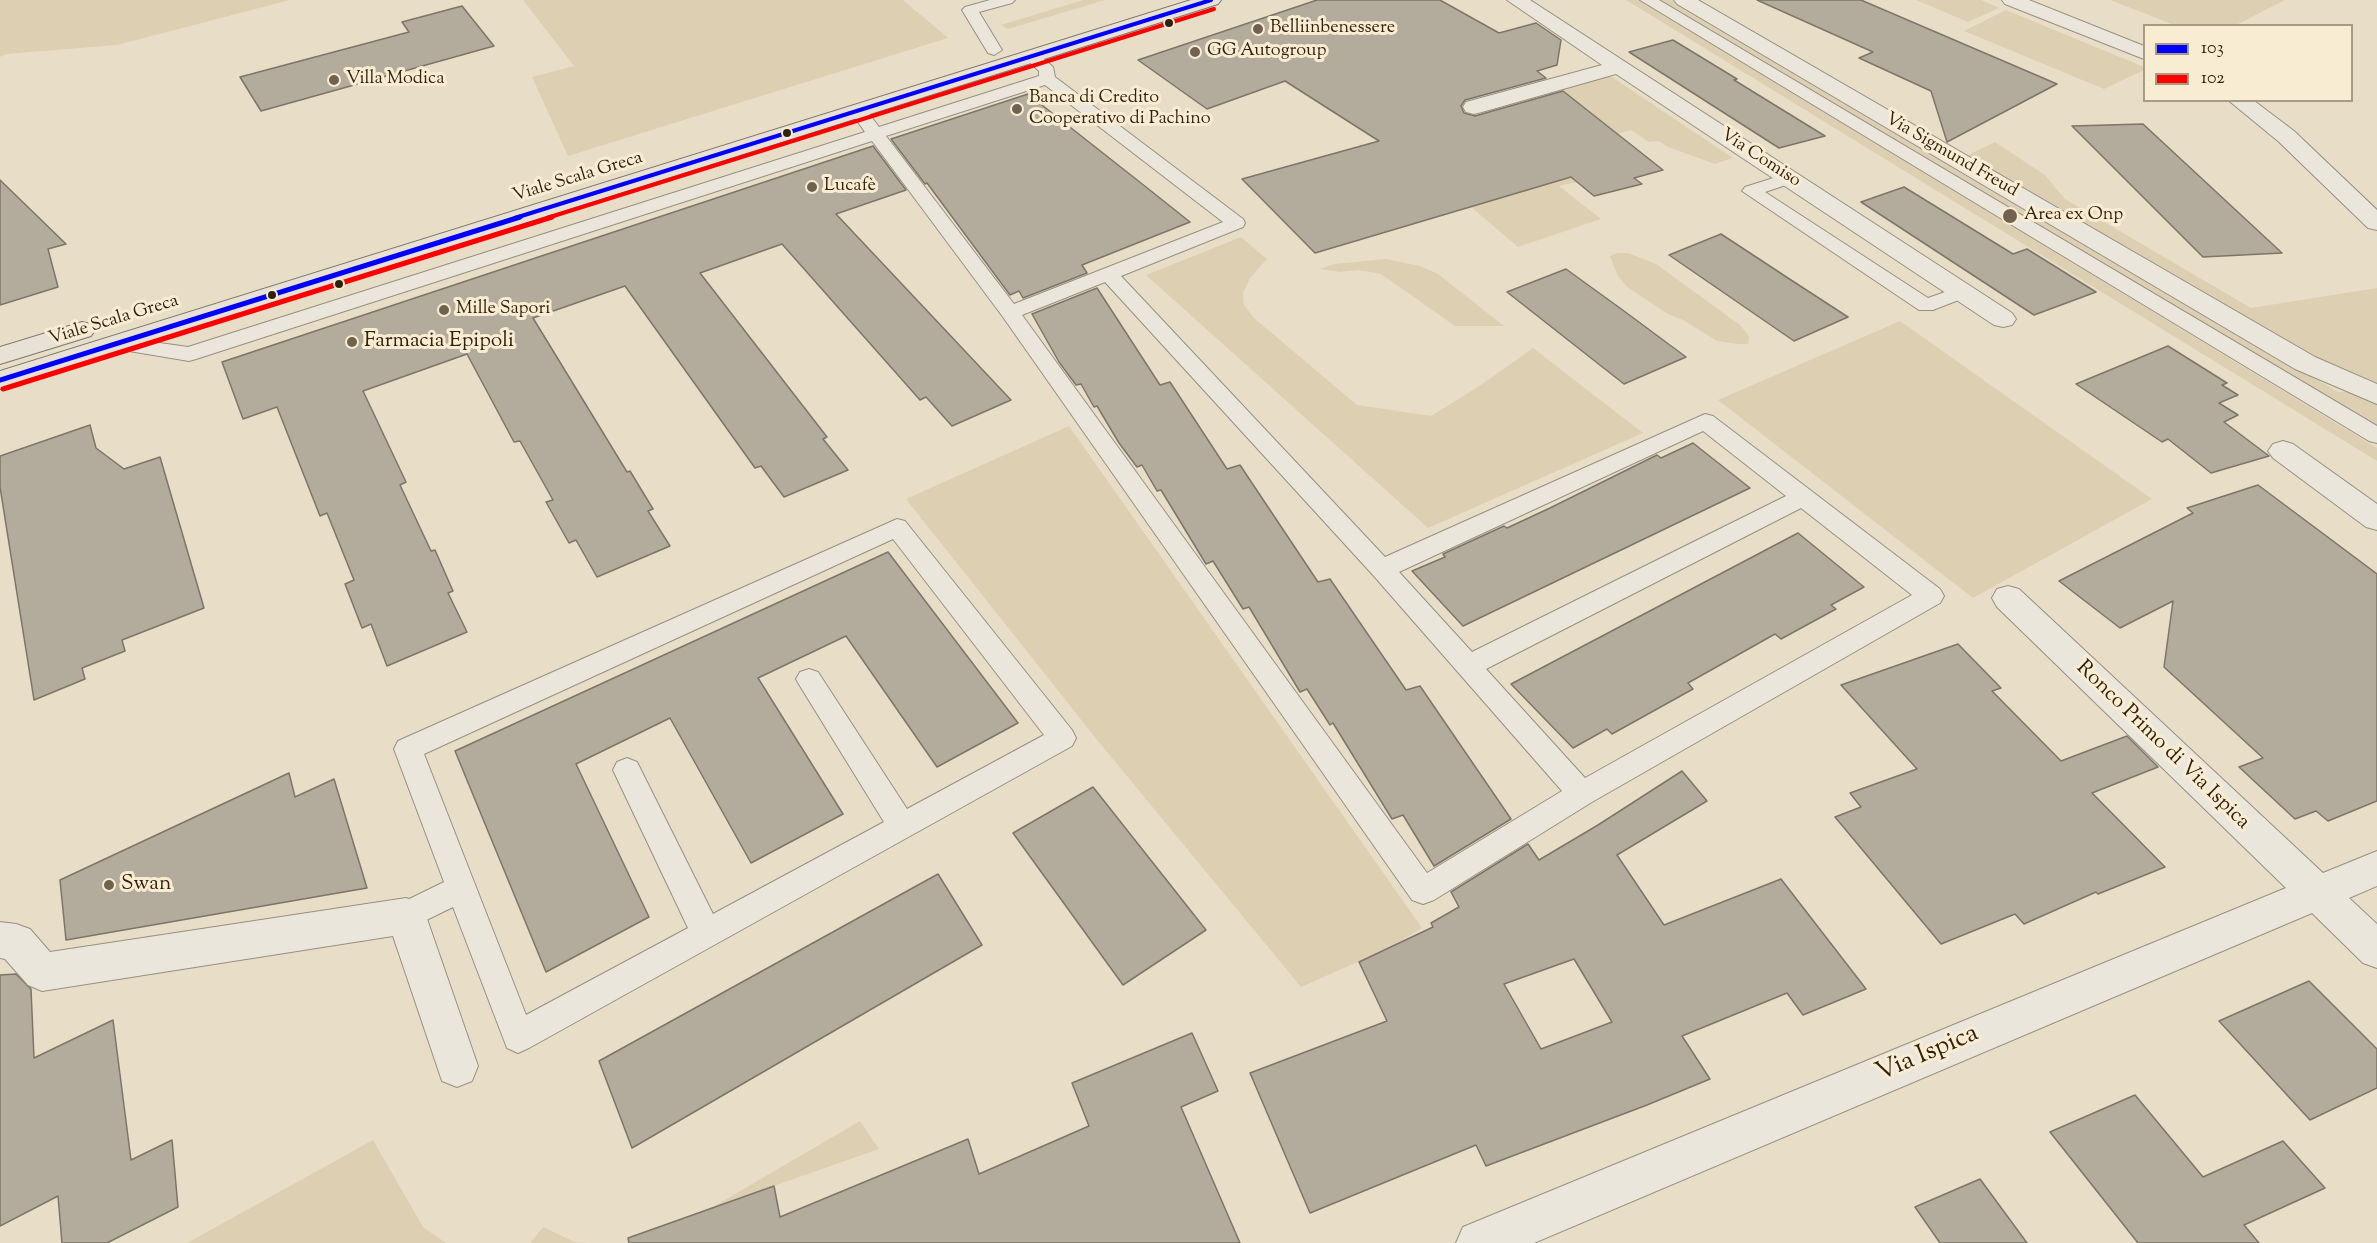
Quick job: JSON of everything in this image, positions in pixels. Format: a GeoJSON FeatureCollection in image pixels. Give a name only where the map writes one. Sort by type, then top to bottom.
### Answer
{"type":"FeatureCollection","features":[{"type":"Feature","properties":{"kind":"main road","name":"Viale Scala Greca"},"geometry":{"type":"LineString","coordinates":[[204,293],[1156,0]]}},
{"type":"Feature","properties":{"kind":"main road","name":"Viale Scala Greca"},"geometry":{"type":"LineString","coordinates":[[0,380],[1211,0]]}},
{"type":"Feature","properties":{"kind":"main road","name":"Viale Scala Greca"},"geometry":{"type":"LineString","coordinates":[[0,356],[102,324]]}},
{"type":"Feature","properties":{"kind":"street","name":"Via Comiso"},"geometry":{"type":"LineString","coordinates":[[1517,0],[2002,319]]}},
{"type":"Feature","properties":{"kind":"street","name":"Via Sigmund Freud"},"geometry":{"type":"LineString","coordinates":[[1684,0],[2306,363],[2377,395]]}},
{"type":"Feature","properties":{"kind":"street"},"geometry":{"type":"LineString","coordinates":[[2012,0],[2143,52]]}},
{"type":"Feature","properties":{"kind":"street"},"geometry":{"type":"LineString","coordinates":[[2050,0],[2143,36]]}},
{"type":"Feature","properties":{"kind":"street"},"geometry":{"type":"LineString","coordinates":[[1474,107],[1619,67]]}},
{"type":"Feature","properties":{"kind":"street"},"geometry":{"type":"LineString","coordinates":[[2241,102],[2286,136],[2377,223]]}},
{"type":"Feature","properties":{"kind":"street"},"geometry":{"type":"LineString","coordinates":[[2273,102],[2316,135]]}},
{"type":"Feature","properties":{"kind":"street"},"geometry":{"type":"LineString","coordinates":[[2283,451],[2377,519]]}},
{"type":"Feature","properties":{"kind":"street","name":"Ronco Primo di Via Ispica"},"geometry":{"type":"LineString","coordinates":[[2008,598],[2377,950]]}},
{"type":"Feature","properties":{"kind":"street","name":"Via Ispica"},"geometry":{"type":"LineString","coordinates":[[1479,1243],[2377,868]]}},
{"type":"Feature","properties":{"kind":"street"},"geometry":{"type":"LineString","coordinates":[[0,940],[16,942],[42,972],[406,916],[457,1066]]}},
{"type":"Feature","properties":{"kind":"lane"},"geometry":{"type":"LineString","coordinates":[[994,50],[970,10],[1007,0]]}},
{"type":"Feature","properties":{"kind":"lane"},"geometry":{"type":"LineString","coordinates":[[1648,0],[2377,436]]}},
{"type":"Feature","properties":{"kind":"lane"},"geometry":{"type":"LineString","coordinates":[[1031,56],[1047,70],[1047,79]]}},
{"type":"Feature","properties":{"kind":"lane"},"geometry":{"type":"LineString","coordinates":[[117,343],[189,354],[1047,79]]}},
{"type":"Feature","properties":{"kind":"lane"},"geometry":{"type":"LineString","coordinates":[[1010,313],[1236,223],[1047,79]]}},
{"type":"Feature","properties":{"kind":"lane"},"geometry":{"type":"LineString","coordinates":[[858,111],[1010,313],[1423,891],[1582,794],[1931,596],[1705,421],[1382,569]]}},
{"type":"Feature","properties":{"kind":"lane"},"geometry":{"type":"LineString","coordinates":[[815,124],[835,146]]}},
{"type":"Feature","properties":{"kind":"lane"},"geometry":{"type":"LineString","coordinates":[[1789,178],[1750,191],[1926,306],[1962,292]]}},
{"type":"Feature","properties":{"kind":"lane"},"geometry":{"type":"LineString","coordinates":[[519,216],[538,242]]}},
{"type":"Feature","properties":{"kind":"lane"},"geometry":{"type":"LineString","coordinates":[[1109,275],[1382,569],[1582,794]]}},
{"type":"Feature","properties":{"kind":"lane"},"geometry":{"type":"LineString","coordinates":[[1468,666],[1803,497]]}},
{"type":"Feature","properties":{"kind":"lane"},"geometry":{"type":"LineString","coordinates":[[897,527],[1062,738],[902,826],[518,1037],[408,749],[897,527]]}},
{"type":"Feature","properties":{"kind":"lane"},"geometry":{"type":"LineString","coordinates":[[808,679],[902,826]]}},
{"type":"Feature","properties":{"kind":"lane"},"geometry":{"type":"LineString","coordinates":[[627,770],[706,933]]}},
{"type":"Feature","properties":{"kind":"lane"},"geometry":{"type":"LineString","coordinates":[[406,916],[461,888]]}},
{"type":"Feature","properties":{"kind":"shaded area"},"geometry":{"type":"Polygon","coordinates":[[[0,0],[290,0],[117,45],[6,54],[0,57],[0,0]]]}},
{"type":"Feature","properties":{"kind":"shaded area"},"geometry":{"type":"Polygon","coordinates":[[[523,0],[903,0],[948,38],[568,156],[532,77],[574,66],[523,0]]]}},
{"type":"Feature","properties":{"kind":"shaded area"},"geometry":{"type":"Polygon","coordinates":[[[1083,0],[1105,0],[1008,29],[1001,25],[1083,0]]]}},
{"type":"Feature","properties":{"kind":"shaded area"},"geometry":{"type":"Polygon","coordinates":[[[1626,0],[1640,0],[2377,448],[2377,461],[1626,0]]]}},
{"type":"Feature","properties":{"kind":"shaded area"},"geometry":{"type":"Polygon","coordinates":[[[1661,0],[1673,0],[2338,392],[2349,392],[2377,404],[2377,425],[1661,0]]]}},
{"type":"Feature","properties":{"kind":"shaded area"},"geometry":{"type":"Polygon","coordinates":[[[1916,0],[1981,0],[1999,8],[1968,22],[1916,0]]]}},
{"type":"Feature","properties":{"kind":"shaded area"},"geometry":{"type":"Polygon","coordinates":[[[2110,0],[2285,0],[2238,24],[2172,24],[2110,0]]]}},
{"type":"Feature","properties":{"kind":"shaded area"},"geometry":{"type":"Polygon","coordinates":[[[2006,10],[2143,67],[2143,70],[2104,89],[1964,31],[2006,10]]]}},
{"type":"Feature","properties":{"kind":"shaded area"},"geometry":{"type":"Polygon","coordinates":[[[1609,75],[1733,158],[1715,164],[1668,147],[1659,141],[1649,142],[1631,130],[1617,134],[1577,182],[1559,186],[1601,219],[1518,247],[1471,207],[1531,189],[1499,119],[1487,110],[1512,103],[1520,109],[1534,105],[1527,99],[1609,75]]]}},
{"type":"Feature","properties":{"kind":"shaded area"},"geometry":{"type":"Polygon","coordinates":[[[1995,142],[2045,175],[2065,199],[2251,308],[2377,288],[2377,387],[2324,365],[1964,157],[1995,142]]]}},
{"type":"Feature","properties":{"kind":"shaded area"},"geometry":{"type":"Polygon","coordinates":[[[1241,237],[1267,259],[1250,278],[1243,293],[1244,305],[1254,318],[1357,405],[1431,416],[1481,385],[1533,348],[1643,433],[1428,528],[1146,275],[1241,237]]]}},
{"type":"Feature","properties":{"kind":"shaded area"},"geometry":{"type":"Polygon","coordinates":[[[1617,253],[1628,253],[1656,264],[1740,325],[1749,336],[1748,344],[1717,341],[1683,320],[1666,313],[1626,286],[1618,276],[1610,256],[1617,253]]]}},
{"type":"Feature","properties":{"kind":"shaded area"},"geometry":{"type":"Polygon","coordinates":[[[1386,259],[1420,266],[1438,274],[1504,326],[1455,326],[1381,274],[1359,270],[1340,272],[1320,269],[1335,264],[1386,259]]]}},
{"type":"Feature","properties":{"kind":"shaded area"},"geometry":{"type":"Polygon","coordinates":[[[1900,321],[2152,499],[1973,598],[1718,400],[1900,321]]]}},
{"type":"Feature","properties":{"kind":"shaded area"},"geometry":{"type":"Polygon","coordinates":[[[1069,426],[1422,928],[1389,948],[1301,987],[1098,741],[906,499],[1069,426]]]}},
{"type":"Feature","properties":{"kind":"shaded area"},"geometry":{"type":"Polygon","coordinates":[[[860,1121],[879,1149],[711,1208],[860,1121]]]}},
{"type":"Feature","properties":{"kind":"shaded area"},"geometry":{"type":"Polygon","coordinates":[[[373,1140],[423,1227],[446,1243],[187,1243],[373,1140]]]}},
{"type":"Feature","properties":{"kind":"shaded area"},"geometry":{"type":"Polygon","coordinates":[[[543,1227],[575,1242],[590,1243],[530,1243],[543,1227]]]}},
{"type":"Feature","properties":{"kind":"building"},"geometry":{"type":"Polygon","coordinates":[[[1317,0],[1440,0],[1499,33],[1536,23],[1561,40],[1557,65],[1537,71],[1546,78],[1465,100],[1461,106],[1464,113],[1475,116],[1563,91],[1663,170],[1634,178],[1642,184],[1594,196],[1571,177],[1315,253],[1242,179],[1379,141],[1285,81],[1207,109],[1138,60],[1317,0]]]}},
{"type":"Feature","properties":{"kind":"building"},"geometry":{"type":"Polygon","coordinates":[[[1757,0],[1861,0],[2057,84],[1947,142],[1931,91],[1859,58],[1873,52],[1757,0]]]}},
{"type":"Feature","properties":{"kind":"building"},"geometry":{"type":"Polygon","coordinates":[[[462,6],[494,46],[261,111],[240,77],[409,32],[402,22],[462,6]]]}},
{"type":"Feature","properties":{"kind":"building"},"geometry":{"type":"Polygon","coordinates":[[[1673,40],[1825,136],[1779,148],[1629,52],[1673,40]]]}},
{"type":"Feature","properties":{"kind":"building"},"geometry":{"type":"Polygon","coordinates":[[[1028,94],[1190,222],[1082,265],[1087,273],[1023,298],[1019,291],[1010,295],[927,183],[925,184],[891,139],[1028,94]]]}},
{"type":"Feature","properties":{"kind":"building"},"geometry":{"type":"Polygon","coordinates":[[[2143,124],[2282,253],[2203,257],[2072,126],[2143,124]]]}},
{"type":"Feature","properties":{"kind":"building"},"geometry":{"type":"Polygon","coordinates":[[[873,146],[906,190],[836,214],[1011,400],[952,426],[926,397],[920,400],[782,244],[700,273],[827,437],[823,439],[848,470],[784,497],[761,466],[755,468],[625,286],[533,318],[627,472],[630,471],[653,509],[648,511],[670,546],[597,577],[576,540],[569,543],[546,502],[553,500],[520,441],[514,442],[467,354],[363,391],[406,482],[400,485],[431,551],[435,550],[453,591],[448,593],[467,632],[387,666],[371,624],[362,628],[345,584],[354,580],[327,513],[320,516],[277,407],[243,419],[222,362],[873,146]]]}},
{"type":"Feature","properties":{"kind":"building"},"geometry":{"type":"Polygon","coordinates":[[[0,180],[66,244],[48,249],[58,287],[0,305],[0,180]]]}},
{"type":"Feature","properties":{"kind":"building"},"geometry":{"type":"Polygon","coordinates":[[[1904,187],[2013,254],[2027,249],[2096,292],[2034,315],[1861,202],[1904,187]]]}},
{"type":"Feature","properties":{"kind":"building"},"geometry":{"type":"Polygon","coordinates":[[[1721,234],[1848,317],[1794,341],[1669,255],[1721,234]]]}},
{"type":"Feature","properties":{"kind":"building"},"geometry":{"type":"Polygon","coordinates":[[[1566,269],[1686,357],[1624,384],[1507,292],[1566,269]]]}},
{"type":"Feature","properties":{"kind":"building"},"geometry":{"type":"Polygon","coordinates":[[[1097,288],[1160,385],[1170,382],[1227,469],[1240,465],[1318,582],[1330,579],[1406,690],[1420,686],[1511,819],[1434,866],[1403,815],[1392,819],[1333,723],[1330,725],[1307,689],[1300,692],[1249,607],[1243,609],[1213,561],[1206,564],[1161,490],[1157,491],[1142,465],[1137,467],[1119,443],[1097,406],[1094,407],[1081,384],[1076,385],[1059,362],[1032,314],[1097,288]]]}},
{"type":"Feature","properties":{"kind":"building"},"geometry":{"type":"Polygon","coordinates":[[[2168,346],[2227,383],[2222,385],[2238,395],[2219,403],[2238,415],[2224,422],[2269,456],[2211,473],[2168,439],[2162,442],[2076,384],[2168,346]]]}},
{"type":"Feature","properties":{"kind":"building"},"geometry":{"type":"Polygon","coordinates":[[[90,425],[96,448],[124,469],[160,457],[204,608],[122,640],[125,651],[82,668],[85,679],[34,700],[0,487],[0,456],[90,425]]]}},
{"type":"Feature","properties":{"kind":"building"},"geometry":{"type":"Polygon","coordinates":[[[1693,443],[1750,488],[1463,626],[1412,571],[1445,557],[1443,554],[1504,526],[1507,528],[1550,508],[1657,455],[1661,458],[1693,443]]]}},
{"type":"Feature","properties":{"kind":"building"},"geometry":{"type":"Polygon","coordinates":[[[2258,485],[2377,574],[2377,801],[2328,821],[2316,811],[2295,819],[2239,767],[2263,758],[2164,667],[2173,601],[2120,628],[2059,581],[2193,513],[2187,508],[2258,485]]]}},
{"type":"Feature","properties":{"kind":"building"},"geometry":{"type":"Polygon","coordinates":[[[1798,533],[1864,587],[1831,605],[1836,609],[1781,639],[1775,634],[1688,683],[1693,689],[1612,734],[1607,729],[1573,748],[1511,684],[1798,533]]]}},
{"type":"Feature","properties":{"kind":"building"},"geometry":{"type":"Polygon","coordinates":[[[888,552],[1018,723],[937,767],[846,636],[758,678],[843,814],[751,863],[670,718],[576,764],[649,917],[546,972],[455,751],[888,552]]]}},
{"type":"Feature","properties":{"kind":"building"},"geometry":{"type":"Polygon","coordinates":[[[1958,644],[2001,688],[1992,691],[2061,761],[2127,736],[2158,767],[2092,793],[2165,867],[2098,894],[2096,892],[2024,924],[2015,914],[1941,944],[1835,817],[1861,807],[1850,793],[1917,769],[1841,685],[1958,644]]]}},
{"type":"Feature","properties":{"kind":"building"},"geometry":{"type":"Polygon","coordinates":[[[1682,771],[1707,801],[1617,855],[1664,925],[1781,879],[1866,989],[1803,1015],[1787,993],[1682,1036],[1710,1079],[1486,1166],[1476,1145],[1310,1213],[1250,1073],[1387,1021],[1359,962],[1433,927],[1431,923],[1459,907],[1451,892],[1528,844],[1539,860],[1682,771]],[[1574,959],[1504,984],[1541,1049],[1612,1022],[1574,959]]]}},
{"type":"Feature","properties":{"kind":"building"},"geometry":{"type":"Polygon","coordinates":[[[289,773],[295,797],[334,779],[367,888],[66,940],[60,880],[289,773]]]}},
{"type":"Feature","properties":{"kind":"building"},"geometry":{"type":"Polygon","coordinates":[[[1093,787],[1206,930],[1123,985],[1013,833],[1093,787]]]}},
{"type":"Feature","properties":{"kind":"building"},"geometry":{"type":"Polygon","coordinates":[[[938,874],[982,945],[632,1148],[599,1061],[938,874]]]}},
{"type":"Feature","properties":{"kind":"building"},"geometry":{"type":"Polygon","coordinates":[[[16,974],[31,989],[34,1058],[113,1020],[131,1160],[172,1140],[178,1207],[107,1243],[62,1243],[58,1196],[0,1226],[0,975],[16,974]]]}},
{"type":"Feature","properties":{"kind":"building"},"geometry":{"type":"Polygon","coordinates":[[[2309,981],[2377,1049],[2377,1088],[2310,1120],[2219,1021],[2309,981]]]}},
{"type":"Feature","properties":{"kind":"building"},"geometry":{"type":"Polygon","coordinates":[[[1192,1033],[1218,1091],[1181,1107],[1240,1243],[629,1243],[628,1238],[774,1186],[780,1217],[968,1139],[979,1174],[1089,1126],[1072,1083],[1192,1033]]]}},
{"type":"Feature","properties":{"kind":"building"},"geometry":{"type":"Polygon","coordinates":[[[2135,1095],[2203,1177],[2283,1141],[2325,1188],[2244,1225],[2259,1243],[2138,1243],[2050,1132],[2135,1095]]]}},
{"type":"Feature","properties":{"kind":"building"},"geometry":{"type":"Polygon","coordinates":[[[1980,1179],[2027,1243],[1940,1243],[1915,1207],[1980,1179]]]}},
{"type":"Feature","properties":{"kind":"transit line","name":"103"},"geometry":{"type":"LineString","coordinates":[[0,380],[1211,0]]}},
{"type":"Feature","properties":{"kind":"transit line","name":"102"},"geometry":{"type":"LineString","coordinates":[[3,389],[1214,9]]}},
{"type":"Feature","properties":{"kind":"place","name":"Belliinbenessere"},"geometry":{"type":"Point","coordinates":[1258,29]}},
{"type":"Feature","properties":{"kind":"place","name":"GG Autogroup"},"geometry":{"type":"Point","coordinates":[1195,52]}},
{"type":"Feature","properties":{"kind":"place","name":"Villa Modica"},"geometry":{"type":"Point","coordinates":[334,80]}},
{"type":"Feature","properties":{"kind":"place","name":"Banca di Credito Cooperativo di Pachino"},"geometry":{"type":"Point","coordinates":[1017,109]}},
{"type":"Feature","properties":{"kind":"place","name":"Lucafè"},"geometry":{"type":"Point","coordinates":[812,187]}},
{"type":"Feature","properties":{"kind":"place","name":"Area ex Onp"},"geometry":{"type":"Point","coordinates":[2010,216]}},
{"type":"Feature","properties":{"kind":"place","name":"Mille Sapori"},"geometry":{"type":"Point","coordinates":[444,310]}},
{"type":"Feature","properties":{"kind":"place","name":"Farmacia Epipoli"},"geometry":{"type":"Point","coordinates":[352,342]}},
{"type":"Feature","properties":{"kind":"place","name":"Swan"},"geometry":{"type":"Point","coordinates":[109,885]}}]}
